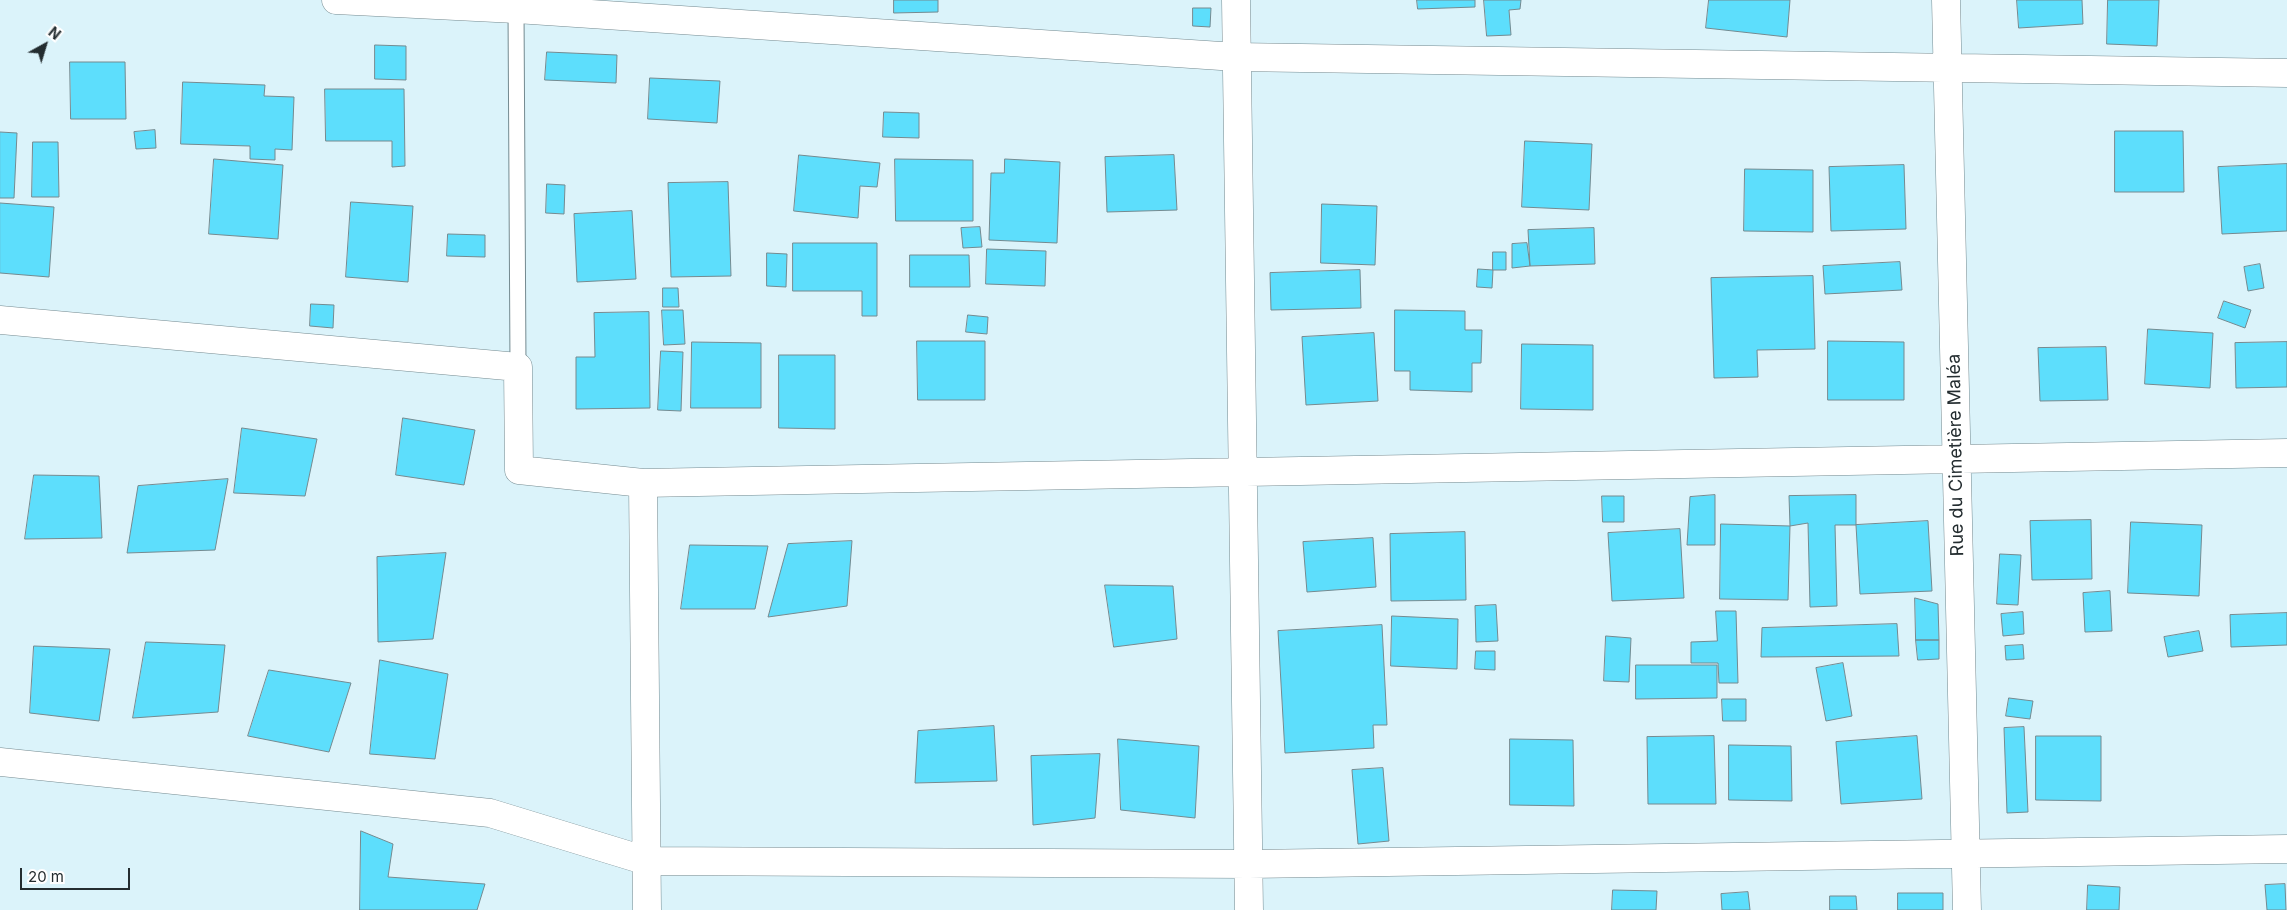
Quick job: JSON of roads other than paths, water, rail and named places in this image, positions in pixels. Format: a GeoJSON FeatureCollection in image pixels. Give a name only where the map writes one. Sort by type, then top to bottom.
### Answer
{"type":"FeatureCollection","features":[{"type":"Feature","properties":{"kind":"street"},"geometry":{"type":"LineString","coordinates":[[336,0],[516,8],[1236,57],[2287,73]]}},
{"type":"Feature","properties":{"kind":"street"},"geometry":{"type":"LineString","coordinates":[[1236,0],[1249,910]]}},
{"type":"Feature","properties":{"kind":"street","name":"Rue du Cimetière Maléa"},"geometry":{"type":"LineString","coordinates":[[1946,0],[1967,910]]}},
{"type":"Feature","properties":{"kind":"street"},"geometry":{"type":"LineString","coordinates":[[0,320],[518,367],[518,470],[643,483],[2287,453]]}},
{"type":"Feature","properties":{"kind":"street"},"geometry":{"type":"LineString","coordinates":[[643,483],[647,910]]}},
{"type":"Feature","properties":{"kind":"street"},"geometry":{"type":"LineString","coordinates":[[0,762],[490,813],[647,861],[1249,864],[2287,849]]}},
{"type":"Feature","properties":{"kind":"lane"},"geometry":{"type":"LineString","coordinates":[[516,8],[518,367]]}}]}
